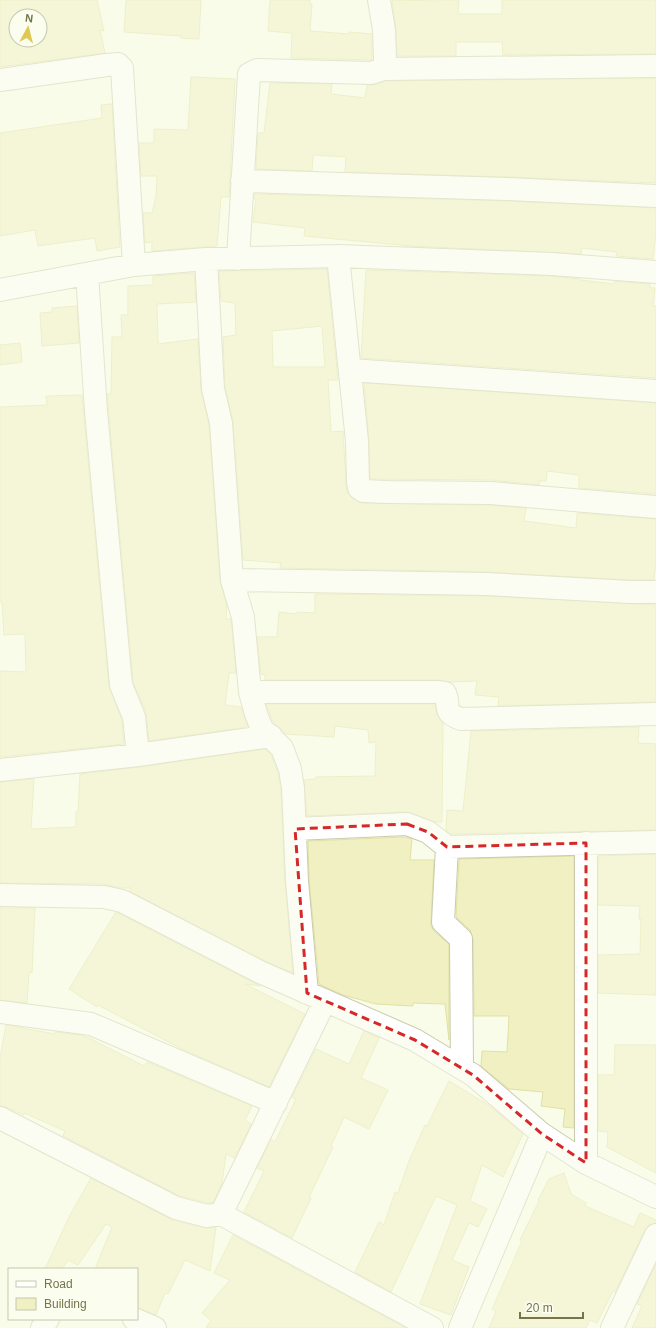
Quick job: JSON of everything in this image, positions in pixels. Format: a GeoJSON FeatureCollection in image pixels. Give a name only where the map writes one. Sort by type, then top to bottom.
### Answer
{"type":"FeatureCollection","features":[{"type":"Feature","properties":{"kind":"street"},"geometry":{"type":"LineString","coordinates":[[379,0],[384,30],[384,69]]}},
{"type":"Feature","properties":{"kind":"street"},"geometry":{"type":"LineString","coordinates":[[0,80],[107,65],[118,64],[122,68],[134,265]]}},
{"type":"Feature","properties":{"kind":"street"},"geometry":{"type":"LineString","coordinates":[[238,259],[250,74],[257,70],[371,73],[384,69],[656,66]]}},
{"type":"Feature","properties":{"kind":"street"},"geometry":{"type":"LineString","coordinates":[[242,182],[507,189],[656,196]]}},
{"type":"Feature","properties":{"kind":"street"},"geometry":{"type":"LineString","coordinates":[[338,256],[357,441],[359,488],[363,491],[387,492],[491,493],[656,507]]}},
{"type":"Feature","properties":{"kind":"street"},"geometry":{"type":"LineString","coordinates":[[0,290],[134,265],[206,259],[338,256],[552,264],[656,272]]}},
{"type":"Feature","properties":{"kind":"street"},"geometry":{"type":"LineString","coordinates":[[206,259],[212,389],[218,405],[221,422],[232,580],[243,617],[250,692],[262,729],[282,748],[290,768],[293,788],[297,881],[316,997],[276,1103],[221,1214]]}},
{"type":"Feature","properties":{"kind":"street"},"geometry":{"type":"LineString","coordinates":[[87,274],[96,411],[121,685],[134,717],[138,755]]}},
{"type":"Feature","properties":{"kind":"street"},"geometry":{"type":"LineString","coordinates":[[350,370],[656,391]]}},
{"type":"Feature","properties":{"kind":"street"},"geometry":{"type":"LineString","coordinates":[[232,580],[487,584],[630,592],[656,592]]}},
{"type":"Feature","properties":{"kind":"street"},"geometry":{"type":"LineString","coordinates":[[250,692],[445,693],[448,711],[461,719],[656,714]]}},
{"type":"Feature","properties":{"kind":"street"},"geometry":{"type":"LineString","coordinates":[[0,770],[138,755],[271,736]]}},
{"type":"Feature","properties":{"kind":"street"},"geometry":{"type":"LineString","coordinates":[[295,829],[407,824],[428,832],[447,847],[656,842]]}},
{"type":"Feature","properties":{"kind":"street"},"geometry":{"type":"LineString","coordinates":[[586,843],[586,1163]]}},
{"type":"Feature","properties":{"kind":"street"},"geometry":{"type":"LineString","coordinates":[[447,847],[443,922],[460,939],[462,1068]]}},
{"type":"Feature","properties":{"kind":"street"},"geometry":{"type":"LineString","coordinates":[[0,895],[104,897],[122,901],[241,963],[414,1040],[473,1075],[542,1134],[586,1163],[656,1197]]}},
{"type":"Feature","properties":{"kind":"street"},"geometry":{"type":"LineString","coordinates":[[0,1012],[91,1024],[276,1103]]}},
{"type":"Feature","properties":{"kind":"street"},"geometry":{"type":"LineString","coordinates":[[0,1118],[176,1208],[207,1216],[221,1214],[432,1328]]}},
{"type":"Feature","properties":{"kind":"street"},"geometry":{"type":"LineString","coordinates":[[460,1328],[542,1134]]}},
{"type":"Feature","properties":{"kind":"street"},"geometry":{"type":"LineString","coordinates":[[612,1328],[656,1235]]}},
{"type":"Feature","properties":{"kind":"street"},"geometry":{"type":"LineString","coordinates":[[136,1320],[155,1328]]}},
{"type":"Feature","properties":{"kind":"highlighted area"},"geometry":{"type":"Polygon","coordinates":[[[407,824],[428,832],[447,847],[586,843],[586,1163],[542,1134],[473,1075],[415,1040],[307,993],[295,829],[407,824]]]}},
{"type":"Feature","properties":{"kind":"building"},"geometry":{"type":"Polygon","coordinates":[[[0,0],[97,0],[104,31],[100,30],[105,53],[0,67],[0,0]]]}},
{"type":"Feature","properties":{"kind":"building"},"geometry":{"type":"Polygon","coordinates":[[[126,0],[201,0],[199,39],[181,38],[181,36],[124,32],[126,0]]]}},
{"type":"Feature","properties":{"kind":"building"},"geometry":{"type":"Polygon","coordinates":[[[270,0],[310,0],[310,4],[312,4],[310,31],[372,34],[372,60],[291,58],[292,33],[268,31],[270,0]]]}},
{"type":"Feature","properties":{"kind":"building"},"geometry":{"type":"Polygon","coordinates":[[[392,0],[459,0],[458,14],[502,14],[502,0],[656,0],[656,54],[503,55],[502,42],[456,42],[456,56],[397,56],[396,29],[392,0]]]}},
{"type":"Feature","properties":{"kind":"building"},"geometry":{"type":"Polygon","coordinates":[[[191,77],[235,79],[229,197],[221,197],[217,246],[152,251],[152,242],[145,243],[143,213],[152,213],[156,196],[157,176],[141,176],[139,143],[154,143],[154,129],[188,130],[191,77]]]}},
{"type":"Feature","properties":{"kind":"building"},"geometry":{"type":"Polygon","coordinates":[[[656,78],[656,183],[345,172],[346,157],[313,155],[312,171],[256,169],[258,133],[264,133],[270,83],[332,84],[331,94],[365,98],[367,85],[374,85],[386,81],[656,78]]]}},
{"type":"Feature","properties":{"kind":"building"},"geometry":{"type":"Polygon","coordinates":[[[112,104],[120,247],[97,251],[95,238],[38,246],[35,230],[0,236],[0,133],[102,118],[101,105],[112,104]]]}},
{"type":"Feature","properties":{"kind":"building"},"geometry":{"type":"Polygon","coordinates":[[[254,194],[507,201],[656,208],[656,233],[653,259],[616,256],[617,252],[582,248],[581,254],[411,246],[304,236],[305,228],[253,222],[256,199],[254,199],[254,194]]]}},
{"type":"Feature","properties":{"kind":"building"},"geometry":{"type":"Polygon","coordinates":[[[327,269],[338,380],[328,380],[331,432],[343,431],[346,484],[347,491],[352,498],[362,503],[490,505],[526,508],[524,521],[576,528],[577,513],[656,519],[656,561],[654,580],[487,572],[280,568],[281,563],[243,560],[233,422],[225,387],[223,337],[236,335],[235,303],[221,301],[219,271],[327,269]],[[322,326],[272,331],[273,367],[325,367],[322,326]]]}},
{"type":"Feature","properties":{"kind":"building"},"geometry":{"type":"Polygon","coordinates":[[[366,270],[551,276],[614,284],[614,281],[650,284],[650,288],[655,288],[653,306],[656,306],[656,378],[361,358],[366,270]]]}},
{"type":"Feature","properties":{"kind":"building"},"geometry":{"type":"Polygon","coordinates":[[[194,273],[196,302],[157,304],[158,344],[198,339],[201,390],[209,425],[220,581],[227,606],[226,619],[231,619],[236,673],[229,673],[225,705],[241,707],[248,727],[149,741],[146,712],[133,682],[107,394],[111,394],[112,337],[122,337],[121,315],[128,315],[128,286],[153,285],[153,276],[194,273]]]}},
{"type":"Feature","properties":{"kind":"building"},"geometry":{"type":"Polygon","coordinates":[[[77,306],[79,343],[42,346],[40,313],[52,312],[52,308],[77,306]]]}},
{"type":"Feature","properties":{"kind":"building"},"geometry":{"type":"Polygon","coordinates":[[[20,343],[22,362],[0,365],[0,345],[20,343]]]}},
{"type":"Feature","properties":{"kind":"building"},"geometry":{"type":"Polygon","coordinates":[[[364,383],[656,403],[656,494],[579,488],[579,475],[547,471],[546,481],[539,481],[539,485],[491,480],[370,479],[369,440],[364,383]]]}},
{"type":"Feature","properties":{"kind":"building"},"geometry":{"type":"Polygon","coordinates":[[[82,395],[109,686],[122,720],[124,744],[0,757],[0,671],[26,672],[25,634],[4,635],[2,602],[0,602],[0,407],[47,405],[46,396],[82,395]]]}},
{"type":"Feature","properties":{"kind":"building"},"geometry":{"type":"Polygon","coordinates":[[[315,594],[487,596],[656,605],[656,702],[498,706],[499,697],[475,695],[477,681],[265,680],[265,675],[261,674],[257,637],[277,637],[279,612],[297,614],[297,612],[315,613],[315,594]]]}},
{"type":"Feature","properties":{"kind":"building"},"geometry":{"type":"Polygon","coordinates":[[[266,704],[435,704],[437,715],[443,723],[442,822],[435,822],[406,812],[307,816],[304,780],[316,779],[316,777],[375,776],[376,742],[369,743],[368,730],[335,726],[334,737],[286,734],[273,722],[266,704]]]}},
{"type":"Feature","properties":{"kind":"building"},"geometry":{"type":"Polygon","coordinates":[[[639,727],[638,743],[656,744],[656,830],[451,834],[446,830],[447,810],[463,811],[471,731],[639,727]]]}},
{"type":"Feature","properties":{"kind":"building"},"geometry":{"type":"Polygon","coordinates":[[[265,749],[271,755],[278,772],[281,789],[285,882],[293,973],[265,961],[129,891],[131,888],[120,888],[104,884],[0,883],[0,782],[34,779],[31,829],[76,827],[80,774],[265,749]]]}},
{"type":"Feature","properties":{"kind":"building"},"geometry":{"type":"Polygon","coordinates":[[[405,837],[412,839],[410,860],[434,860],[431,926],[434,931],[449,944],[449,1040],[445,1004],[413,1003],[413,1006],[376,1004],[343,995],[319,984],[309,880],[308,841],[405,837]]]}},
{"type":"Feature","properties":{"kind":"building"},"geometry":{"type":"Polygon","coordinates":[[[656,854],[656,995],[598,993],[598,955],[640,954],[641,919],[639,919],[640,906],[598,905],[598,856],[656,854]]]}},
{"type":"Feature","properties":{"kind":"building"},"geometry":{"type":"Polygon","coordinates":[[[574,856],[574,1128],[563,1127],[565,1109],[541,1106],[543,1092],[509,1089],[481,1066],[482,1051],[507,1052],[509,1016],[474,1016],[473,939],[470,930],[456,917],[459,859],[574,856]]]}},
{"type":"Feature","properties":{"kind":"building"},"geometry":{"type":"Polygon","coordinates":[[[0,908],[35,908],[32,973],[29,972],[27,1003],[0,1000],[0,908]]]}},
{"type":"Feature","properties":{"kind":"building"},"geometry":{"type":"Polygon","coordinates":[[[116,912],[260,986],[245,984],[305,1014],[269,1087],[182,1049],[98,1005],[97,1007],[69,989],[116,912]]]}},
{"type":"Feature","properties":{"kind":"building"},"geometry":{"type":"Polygon","coordinates":[[[6,1025],[55,1034],[56,1032],[81,1035],[144,1066],[147,1062],[252,1106],[245,1120],[251,1124],[235,1158],[226,1154],[222,1183],[213,1203],[180,1196],[63,1136],[65,1131],[24,1113],[24,1115],[0,1106],[0,1058],[6,1025]]]}},
{"type":"Feature","properties":{"kind":"building"},"geometry":{"type":"Polygon","coordinates":[[[364,1031],[379,1038],[361,1078],[388,1090],[369,1129],[344,1117],[331,1146],[333,1147],[309,1197],[311,1198],[292,1238],[244,1212],[264,1171],[257,1168],[271,1139],[275,1142],[296,1099],[292,1097],[316,1049],[349,1064],[364,1031]]]}},
{"type":"Feature","properties":{"kind":"building"},"geometry":{"type":"Polygon","coordinates":[[[615,1045],[656,1045],[656,1173],[607,1147],[608,1132],[598,1131],[598,1075],[614,1075],[615,1045]]]}},
{"type":"Feature","properties":{"kind":"building"},"geometry":{"type":"Polygon","coordinates":[[[449,1081],[488,1105],[523,1134],[503,1177],[482,1165],[470,1201],[487,1209],[478,1227],[469,1223],[452,1260],[469,1267],[451,1315],[420,1304],[457,1205],[436,1196],[391,1292],[355,1272],[379,1222],[384,1225],[395,1192],[398,1193],[409,1161],[425,1125],[427,1126],[449,1081]]]}},
{"type":"Feature","properties":{"kind":"building"},"geometry":{"type":"Polygon","coordinates":[[[564,1173],[571,1194],[586,1203],[585,1206],[634,1227],[640,1213],[656,1220],[656,1223],[649,1225],[645,1230],[615,1292],[613,1291],[597,1323],[590,1320],[586,1328],[489,1328],[496,1311],[492,1309],[522,1241],[520,1240],[539,1201],[538,1200],[549,1179],[564,1173]]]}},
{"type":"Feature","properties":{"kind":"building"},"geometry":{"type":"Polygon","coordinates":[[[91,1178],[170,1219],[204,1228],[216,1227],[210,1271],[185,1260],[168,1294],[165,1293],[156,1315],[138,1307],[138,1268],[95,1268],[112,1227],[106,1224],[78,1265],[68,1260],[63,1268],[45,1268],[69,1217],[91,1178]]]}},
{"type":"Feature","properties":{"kind":"building"},"geometry":{"type":"Polygon","coordinates":[[[233,1235],[406,1328],[206,1328],[211,1320],[202,1313],[230,1280],[214,1273],[233,1235]]]}},
{"type":"Feature","properties":{"kind":"building"},"geometry":{"type":"Polygon","coordinates":[[[656,1264],[656,1328],[632,1328],[642,1306],[637,1304],[656,1264]]]}}]}
